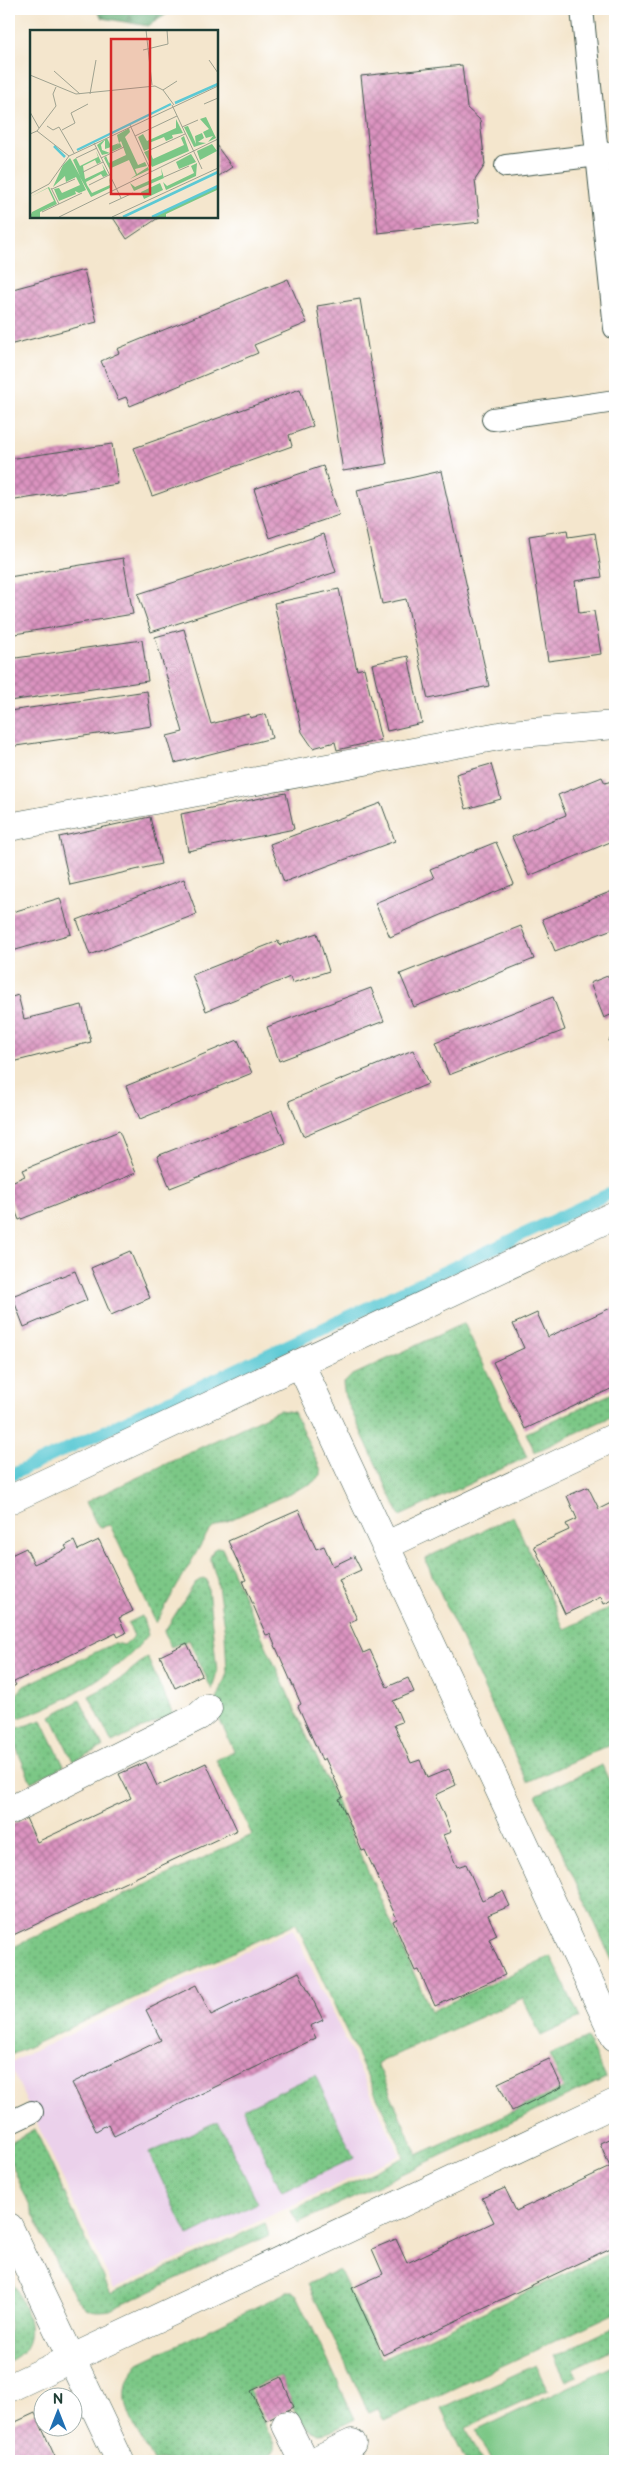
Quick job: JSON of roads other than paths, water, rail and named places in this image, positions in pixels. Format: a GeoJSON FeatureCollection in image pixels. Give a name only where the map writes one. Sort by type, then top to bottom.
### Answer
{"type":"FeatureCollection","features":[{"type":"Feature","properties":{"kind":"street"},"geometry":{"type":"LineString","coordinates":[[9,827],[510,734],[615,724]]}},
{"type":"Feature","properties":{"kind":"street"},"geometry":{"type":"LineString","coordinates":[[9,1500],[615,1215]]}},
{"type":"Feature","properties":{"kind":"street"},"geometry":{"type":"LineString","coordinates":[[300,1363],[615,2038]]}},
{"type":"Feature","properties":{"kind":"street"},"geometry":{"type":"LineString","coordinates":[[386,1546],[615,1437]]}},
{"type":"Feature","properties":{"kind":"street"},"geometry":{"type":"LineString","coordinates":[[9,1810],[199,1716],[208,1708]]}},
{"type":"Feature","properties":{"kind":"street"},"geometry":{"type":"LineString","coordinates":[[9,2388],[615,2103]]}},
{"type":"Feature","properties":{"kind":"street"},"geometry":{"type":"LineString","coordinates":[[9,2227],[120,2461]]}},
{"type":"Feature","properties":{"kind":"street"},"geometry":{"type":"LineString","coordinates":[[286,2425],[304,2461]]}},
{"type":"Feature","properties":{"kind":"street"},"geometry":{"type":"LineString","coordinates":[[314,2461],[352,2443]]}},
{"type":"Feature","properties":{"kind":"lane"},"geometry":{"type":"LineString","coordinates":[[582,9],[606,154],[615,328]]}},
{"type":"Feature","properties":{"kind":"lane"},"geometry":{"type":"LineString","coordinates":[[506,166],[606,154]]}},
{"type":"Feature","properties":{"kind":"lane"},"geometry":{"type":"LineString","coordinates":[[492,419],[615,402]]}},
{"type":"Feature","properties":{"kind":"lane"},"geometry":{"type":"LineString","coordinates":[[9,2123],[32,2112]]}},
{"type":"Feature","properties":{"kind":"waterway"},"geometry":{"type":"LineString","coordinates":[[9,1476],[615,1191]]}}]}
